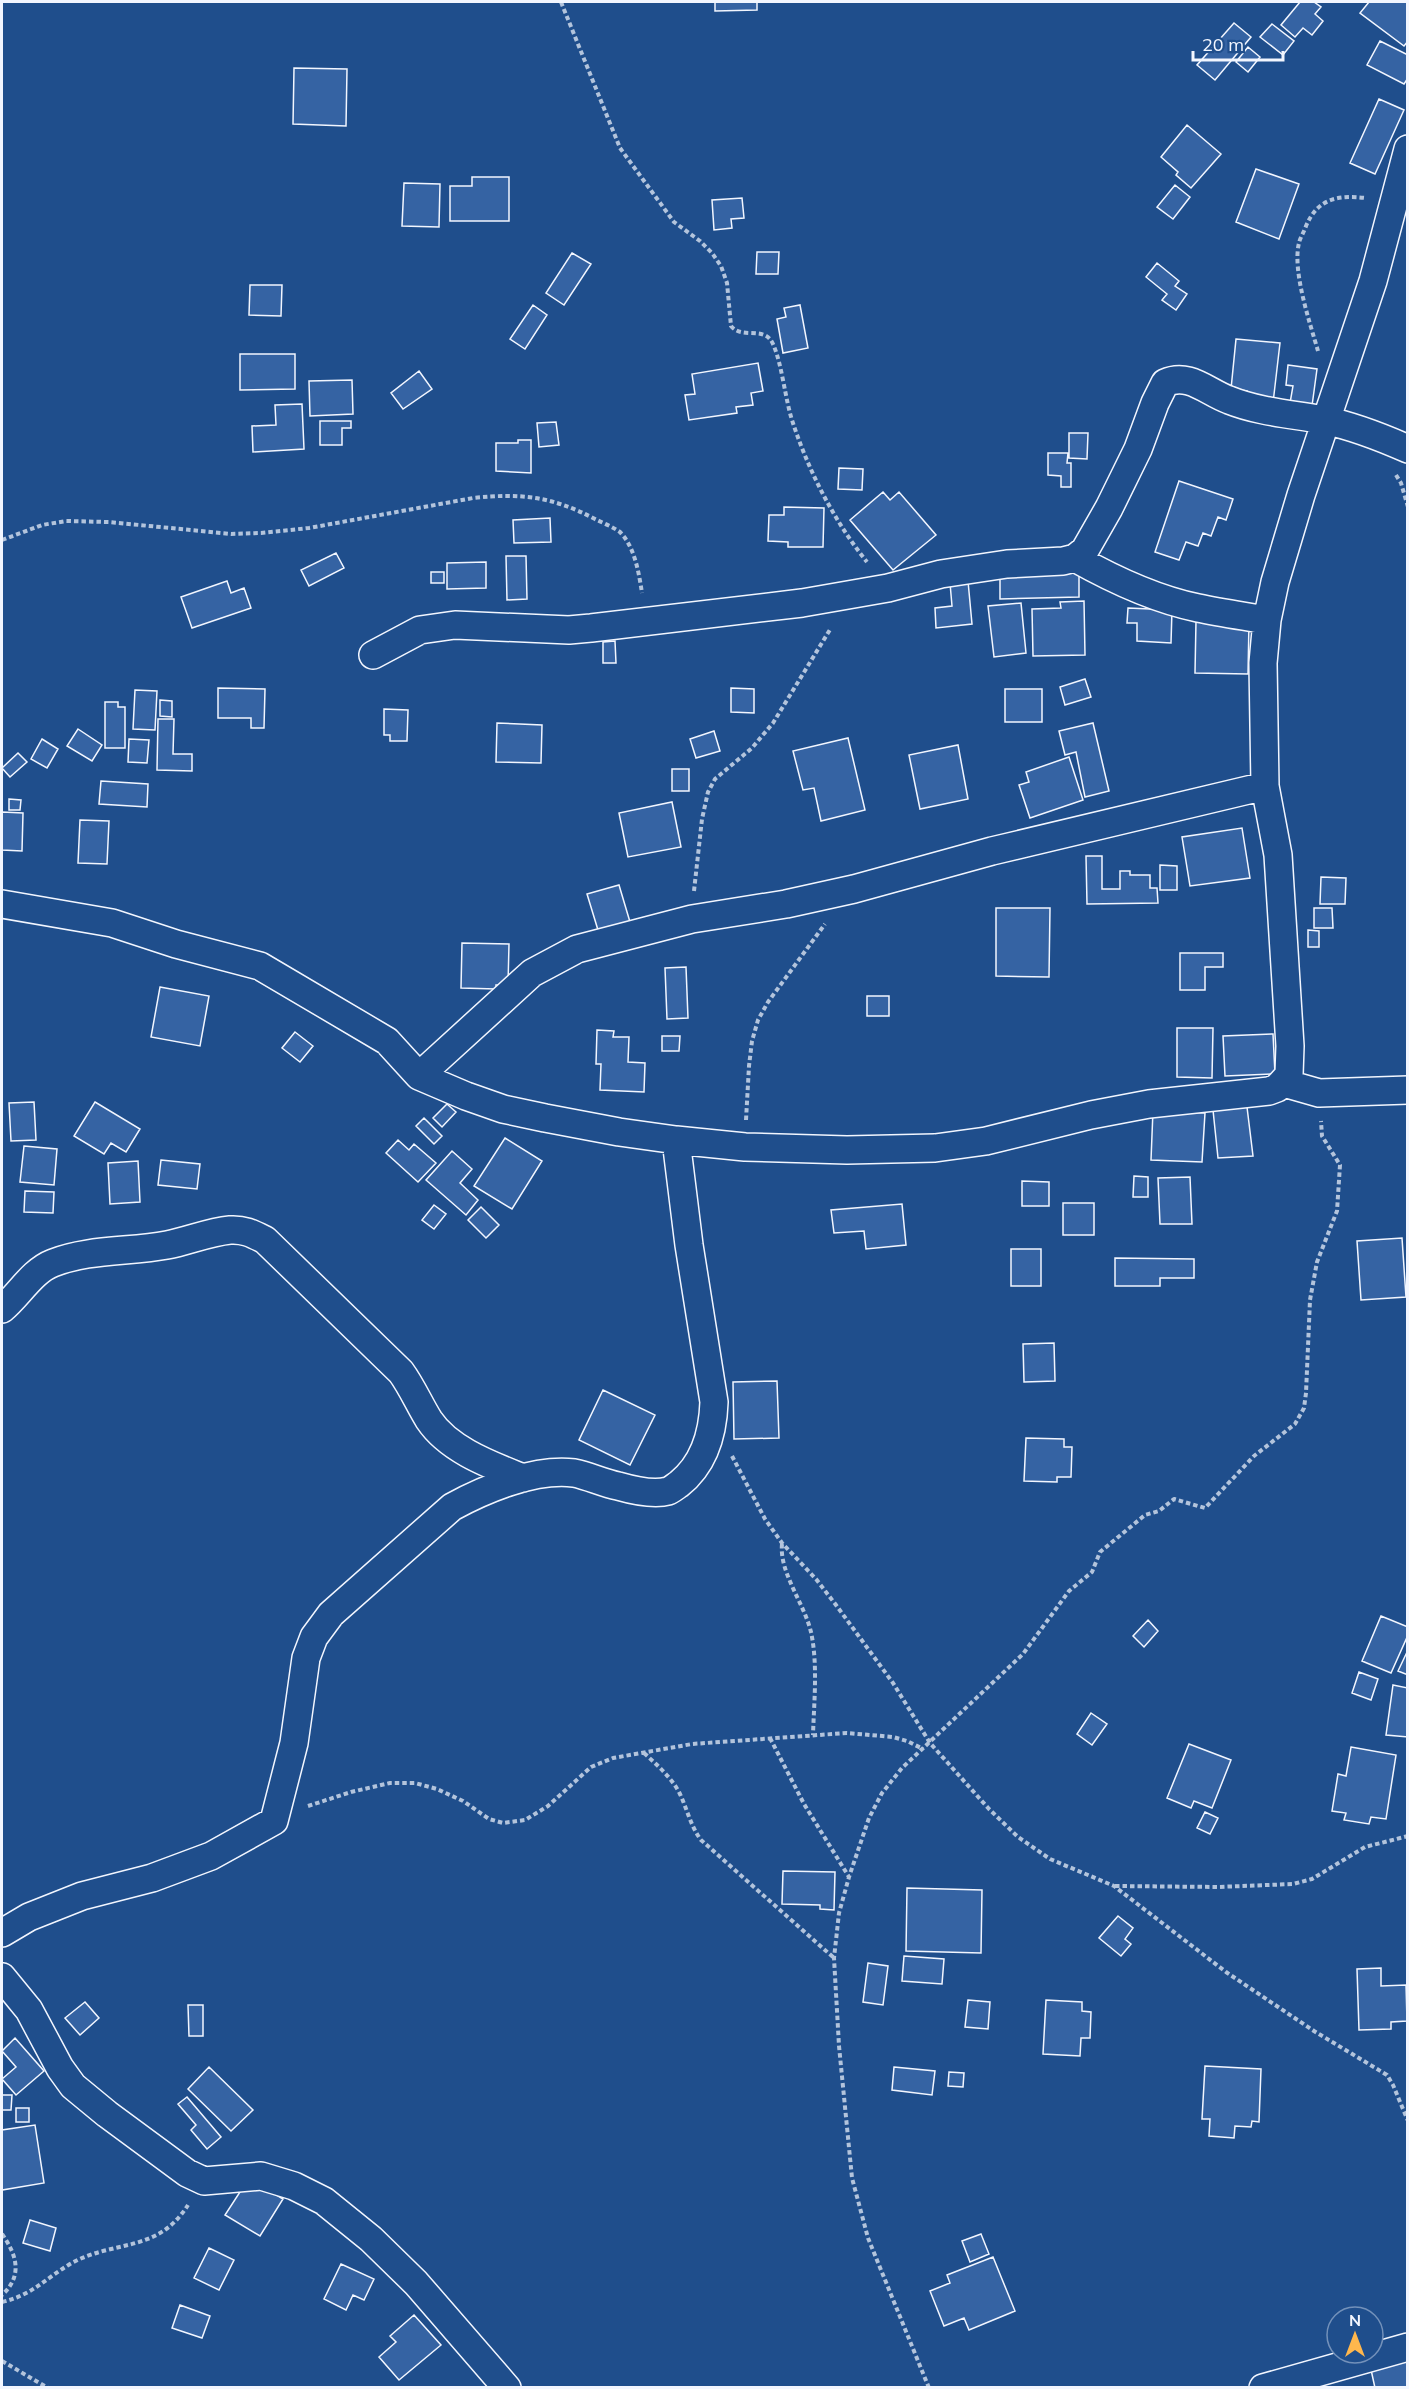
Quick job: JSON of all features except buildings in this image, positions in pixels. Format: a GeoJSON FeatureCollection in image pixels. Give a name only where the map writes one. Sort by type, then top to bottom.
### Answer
{"type":"FeatureCollection","features":[{"type":"Feature","properties":{"kind":"street"},"geometry":{"type":"LineString","coordinates":[[6,908],[112,923],[176,944],[260,966],[387,1041],[419,1076],[465,1096],[503,1109],[619,1132],[676,1140],[745,1147],[847,1150],[935,1148],[986,1141],[1091,1115],[1149,1104],[1269,1091],[1284,1083],[1290,1068],[1289,1019],[1278,855],[1265,786],[1263,663],[1267,620],[1275,582],[1373,281],[1407,149]]}},
{"type":"Feature","properties":{"kind":"street"},"geometry":{"type":"LineString","coordinates":[[373,655],[420,630],[455,625],[569,630],[645,622],[853,595],[940,574],[1007,564],[1063,561],[1075,558],[1085,550],[1109,508],[1138,449],[1165,383],[1175,378],[1186,379],[1227,400],[1252,408],[1326,420],[1371,434],[1407,449]]}},
{"type":"Feature","properties":{"kind":"street"},"geometry":{"type":"LineString","coordinates":[[1075,558],[1110,578],[1170,601],[1267,620]]}},
{"type":"Feature","properties":{"kind":"street"},"geometry":{"type":"LineString","coordinates":[[419,1076],[532,973],[577,949],[692,919],[786,904],[854,889],[992,850],[1265,786]]}},
{"type":"Feature","properties":{"kind":"street"},"geometry":{"type":"LineString","coordinates":[[1284,1083],[1319,1093],[1407,1090]]}},
{"type":"Feature","properties":{"kind":"street"},"geometry":{"type":"LineString","coordinates":[[2,1933],[29,1917],[82,1896],[152,1878],[211,1856],[274,1821],[294,1743],[306,1658],[314,1637],[332,1614],[360,1586],[452,1507],[473,1496],[523,1478],[573,1473],[619,1487],[650,1492],[669,1491],[693,1471],[704,1451],[713,1421],[713,1387],[689,1245],[676,1140]]}},
{"type":"Feature","properties":{"kind":"street"},"geometry":{"type":"LineString","coordinates":[[2,1309],[52,1263],[92,1254],[166,1245],[218,1232],[232,1230],[249,1232],[265,1240],[401,1371],[413,1388],[428,1419],[437,1430],[468,1452],[523,1478]]}},
{"type":"Feature","properties":{"kind":"street"},"geometry":{"type":"LineString","coordinates":[[2,1977],[29,2010],[60,2068],[73,2086],[187,2173],[204,2181],[261,2176],[294,2186],[324,2201],[371,2239],[416,2283],[507,2388]]}},
{"type":"Feature","properties":{"kind":"street"},"geometry":{"type":"LineString","coordinates":[[1263,2388],[1407,2347]]}},
{"type":"Feature","properties":{"kind":"path"},"geometry":{"type":"LineString","coordinates":[[561,2],[620,148],[674,222],[700,241],[721,266],[727,283],[730,326],[741,333],[759,333],[773,343],[787,402],[803,452],[851,540],[888,588]]}},
{"type":"Feature","properties":{"kind":"path"},"geometry":{"type":"LineString","coordinates":[[1319,353],[1298,268],[1299,243],[1310,217],[1325,201],[1347,196],[1393,203]]}},
{"type":"Feature","properties":{"kind":"path"},"geometry":{"type":"LineString","coordinates":[[2,540],[42,525],[66,521],[109,522],[231,534],[261,533],[309,528],[473,498],[500,495],[534,496],[581,511],[619,532],[629,546],[637,568],[645,622]]}},
{"type":"Feature","properties":{"kind":"path"},"geometry":{"type":"LineString","coordinates":[[692,919],[702,819],[708,792],[715,780],[752,748],[773,723],[853,595]]}},
{"type":"Feature","properties":{"kind":"path"},"geometry":{"type":"LineString","coordinates":[[745,1147],[749,1066],[752,1041],[758,1020],[768,1002],[815,937],[854,889]]}},
{"type":"Feature","properties":{"kind":"path"},"geometry":{"type":"LineString","coordinates":[[929,2388],[868,2238],[852,2178],[839,2046],[834,1958],[839,1913],[849,1877],[868,1818],[882,1793],[902,1768],[1023,1654],[1069,1591],[1092,1572],[1100,1552],[1134,1526],[1144,1515],[1159,1510],[1174,1499],[1205,1508],[1254,1456],[1295,1424],[1304,1408],[1310,1300],[1317,1262],[1337,1211],[1340,1165],[1322,1136],[1319,1093]]}},
{"type":"Feature","properties":{"kind":"path"},"geometry":{"type":"LineString","coordinates":[[713,1421],[765,1518],[782,1543],[816,1579],[836,1605],[893,1683],[930,1743],[989,1809],[1018,1837],[1050,1859],[1114,1886],[1226,1972],[1314,2031],[1387,2075],[1407,2121]]}},
{"type":"Feature","properties":{"kind":"path"},"geometry":{"type":"LineString","coordinates":[[782,1543],[782,1558],[806,1614],[811,1633],[814,1656],[813,1735]]}},
{"type":"Feature","properties":{"kind":"path"},"geometry":{"type":"LineString","coordinates":[[274,1821],[313,1804],[390,1783],[415,1783],[437,1789],[463,1801],[489,1818],[503,1823],[525,1820],[548,1806],[591,1767],[613,1758],[692,1744],[813,1735],[876,1735],[907,1741],[923,1749]]}},
{"type":"Feature","properties":{"kind":"path"},"geometry":{"type":"LineString","coordinates":[[770,1738],[804,1804],[849,1877]]}},
{"type":"Feature","properties":{"kind":"path"},"geometry":{"type":"LineString","coordinates":[[643,1753],[672,1780],[692,1827],[701,1840],[834,1958]]}},
{"type":"Feature","properties":{"kind":"path"},"geometry":{"type":"LineString","coordinates":[[1114,1886],[1218,1887],[1293,1884],[1312,1879],[1365,1847],[1407,1836]]}},
{"type":"Feature","properties":{"kind":"path"},"geometry":{"type":"LineString","coordinates":[[2,2302],[15,2299],[89,2256],[153,2238],[169,2228],[184,2211],[204,2181]]}},
{"type":"Feature","properties":{"kind":"path"},"geometry":{"type":"LineString","coordinates":[[2,2234],[12,2248],[16,2261],[14,2276],[2,2295]]}},
{"type":"Feature","properties":{"kind":"path"},"geometry":{"type":"LineString","coordinates":[[2,2361],[48,2388]]}}]}
